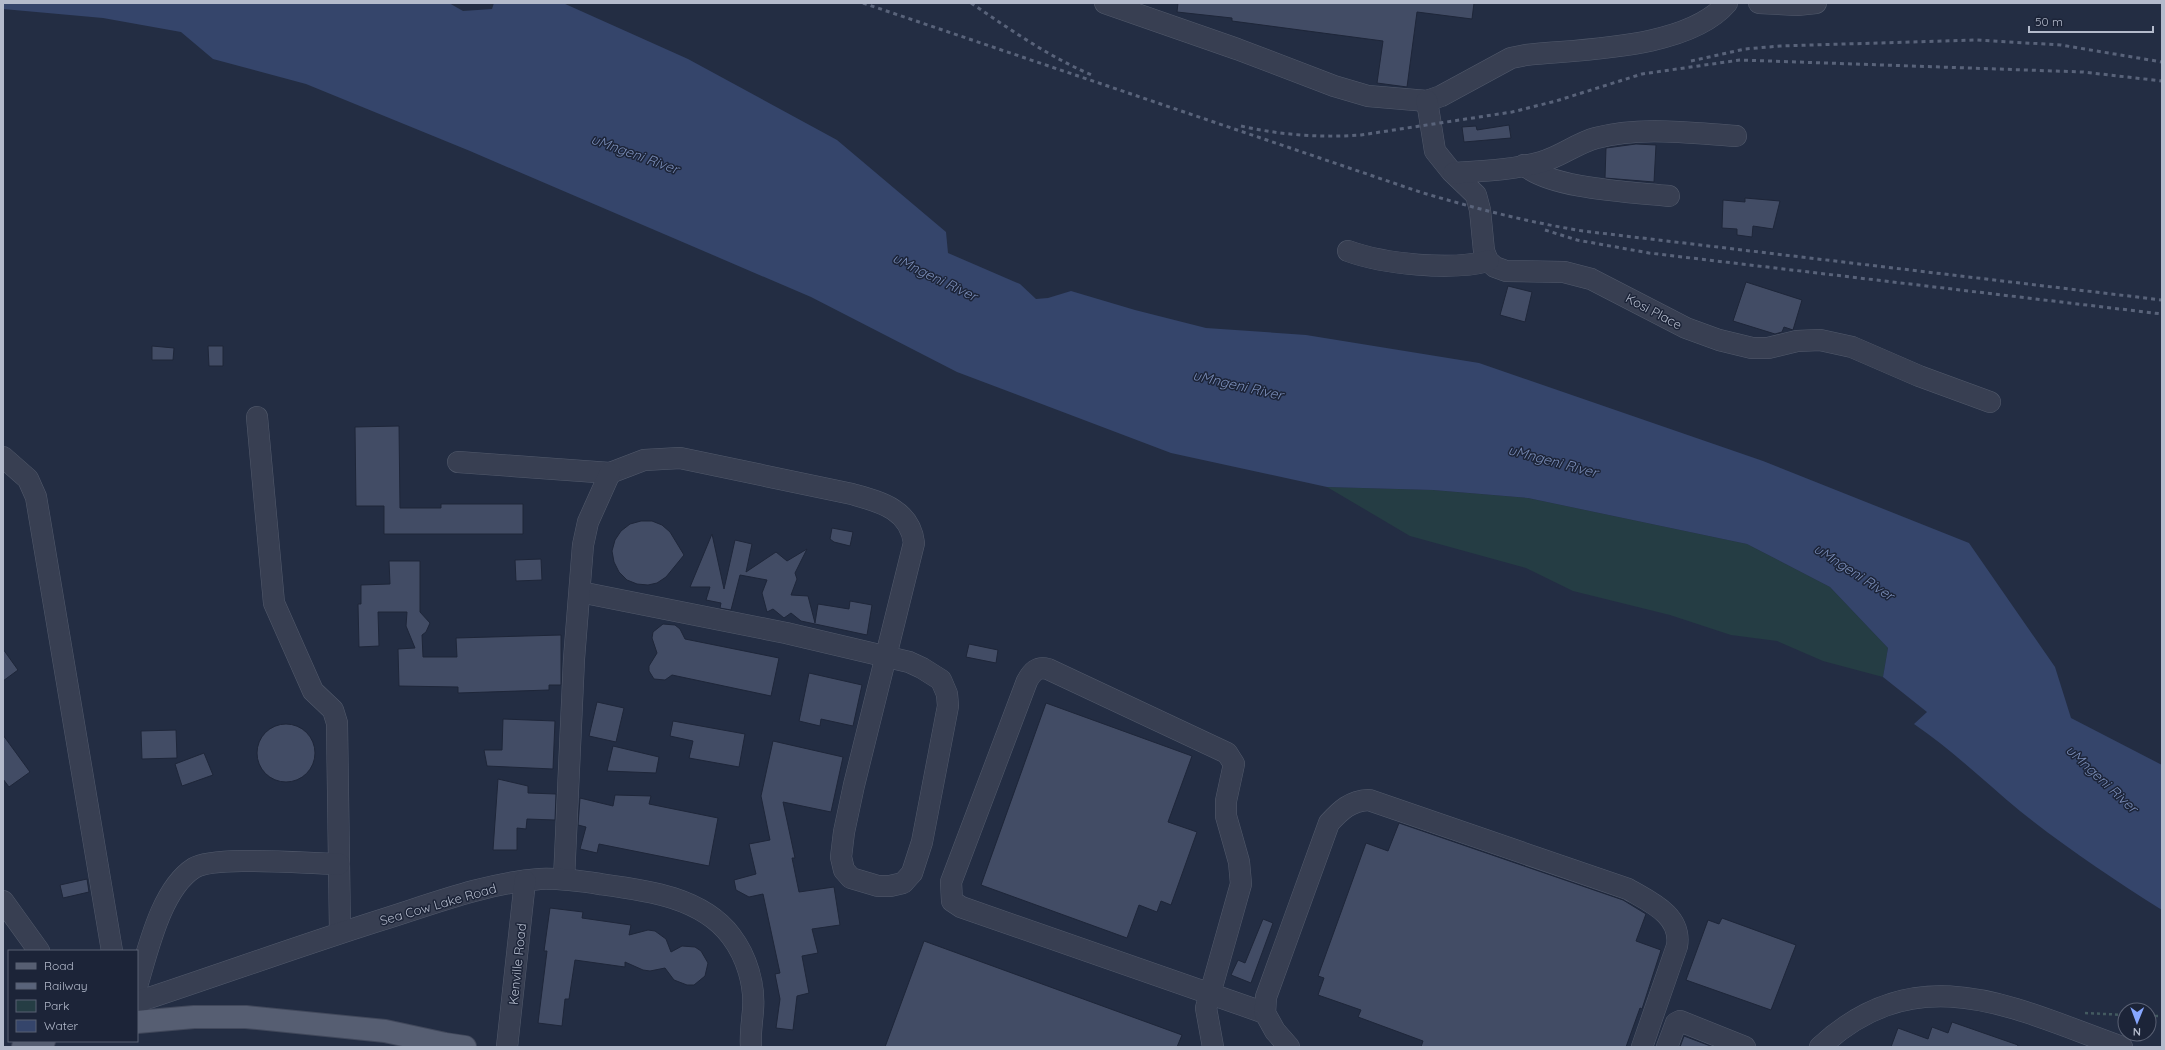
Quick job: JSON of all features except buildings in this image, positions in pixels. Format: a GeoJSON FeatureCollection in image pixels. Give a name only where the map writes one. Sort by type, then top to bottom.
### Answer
{"type":"FeatureCollection","features":[{"type":"Feature","properties":{"kind":"main road"},"geometry":{"type":"LineString","coordinates":[[138,1022],[194,1017],[246,1017],[385,1030],[445,1044],[465,1047]]}},
{"type":"Feature","properties":{"kind":"main road"},"geometry":{"type":"LineString","coordinates":[[23,1047],[40,1042]]}},
{"type":"Feature","properties":{"kind":"street"},"geometry":{"type":"LineString","coordinates":[[1105,3],[1216,41],[1334,86],[1368,96],[1427,101],[1441,96],[1511,58],[1526,54],[1627,45],[1660,40],[1707,19],[1726,3]]}},
{"type":"Feature","properties":{"kind":"street"},"geometry":{"type":"LineString","coordinates":[[1759,3],[1798,5],[1816,3]]}},
{"type":"Feature","properties":{"kind":"street"},"geometry":{"type":"LineString","coordinates":[[1348,251],[1362,256],[1432,266],[1474,265],[1488,260],[1484,251],[1480,210],[1476,195],[1435,151],[1427,101]]}},
{"type":"Feature","properties":{"kind":"street"},"geometry":{"type":"LineString","coordinates":[[1454,173],[1542,162],[1596,138],[1619,134],[1662,132],[1736,136]]}},
{"type":"Feature","properties":{"kind":"street"},"geometry":{"type":"LineString","coordinates":[[1524,165],[1538,174],[1579,185],[1600,189],[1669,196]]}},
{"type":"Feature","properties":{"kind":"street","name":"Kosi Place"},"geometry":{"type":"LineString","coordinates":[[1488,260],[1495,267],[1506,271],[1564,272],[1591,279],[1686,328],[1719,340],[1752,348],[1768,348],[1797,342],[1820,340],[1852,347],[1920,376],[1990,402]]}},
{"type":"Feature","properties":{"kind":"street"},"geometry":{"type":"LineString","coordinates":[[257,417],[274,603],[313,691],[333,710],[337,723],[340,932]]}},
{"type":"Feature","properties":{"kind":"street"},"geometry":{"type":"LineString","coordinates":[[3,457],[28,479],[36,497],[112,950]]}},
{"type":"Feature","properties":{"kind":"street"},"geometry":{"type":"LineString","coordinates":[[458,462],[610,473],[644,460],[680,458],[852,494],[875,501],[896,511],[905,520],[912,531],[914,543],[886,657],[854,785],[841,857],[844,870],[851,878],[878,886],[890,886],[903,883],[912,874],[922,842],[948,706],[947,694],[941,680],[922,668],[886,657],[786,633],[580,592]]}},
{"type":"Feature","properties":{"kind":"street"},"geometry":{"type":"LineString","coordinates":[[564,880],[575,651],[583,544],[588,522],[610,473]]}},
{"type":"Feature","properties":{"kind":"street"},"geometry":{"type":"LineString","coordinates":[[1213,1047],[1206,1008],[1210,994],[1241,884],[1239,862],[1226,816],[1226,801],[1234,769],[1233,761],[1227,753],[1048,669],[1036,669],[1027,681],[951,882],[952,900],[961,907],[1210,994],[1265,1014]]}},
{"type":"Feature","properties":{"kind":"street"},"geometry":{"type":"LineString","coordinates":[[1289,1047],[1275,1031],[1265,1014],[1266,997],[1329,823],[1344,807],[1358,801],[1369,800],[1628,889],[1665,911],[1679,936],[1642,1047]]}},
{"type":"Feature","properties":{"kind":"street"},"geometry":{"type":"LineString","coordinates":[[138,983],[161,912],[177,883],[195,868],[220,862],[339,864]]}},
{"type":"Feature","properties":{"kind":"street","name":"Sea Cow Lake Road"},"geometry":{"type":"LineString","coordinates":[[138,1002],[263,960],[340,932],[474,891],[525,881],[564,880],[657,893],[700,911],[719,923],[732,936],[742,954],[752,982],[754,1009],[747,1043]]}},
{"type":"Feature","properties":{"kind":"street","name":"Kenville Road"},"geometry":{"type":"LineString","coordinates":[[507,1047],[513,1004],[525,881]]}},
{"type":"Feature","properties":{"kind":"street"},"geometry":{"type":"LineString","coordinates":[[3,901],[38,950]]}},
{"type":"Feature","properties":{"kind":"street"},"geometry":{"type":"LineString","coordinates":[[3,919],[24,930]]}},
{"type":"Feature","properties":{"kind":"street"},"geometry":{"type":"LineString","coordinates":[[1820,1047],[1833,1035],[1868,1013],[1897,1002],[1935,996],[1960,996],[1998,1003],[2111,1045]]}},
{"type":"Feature","properties":{"kind":"street"},"geometry":{"type":"LineString","coordinates":[[1666,1047],[1676,1023],[1680,1021],[1746,1047]]}},
{"type":"Feature","properties":{"kind":"green space"},"geometry":{"type":"Polygon","coordinates":[[[1327,487],[1433,490],[1528,498],[1747,544],[1830,587],[1888,648],[1883,677],[1823,661],[1777,641],[1731,635],[1670,615],[1573,591],[1526,568],[1410,536],[1327,487]]]}},
{"type":"Feature","properties":{"kind":"water","name":"uMngeni River"},"geometry":{"type":"Polygon","coordinates":[[[3,3],[449,3],[463,11],[492,9],[494,3],[563,3],[688,59],[837,140],[946,232],[948,253],[1020,284],[1036,299],[1048,298],[1071,291],[1135,310],[1206,328],[1306,335],[1479,363],[1763,461],[1969,543],[2055,667],[2071,718],[2162,765],[2162,910],[2107,875],[2054,837],[2020,811],[1942,744],[1914,724],[1927,712],[1883,677],[1888,648],[1830,587],[1747,544],[1528,498],[1433,490],[1327,487],[1171,453],[957,372],[811,297],[470,151],[306,84],[213,59],[181,32],[103,18],[3,9],[3,3]]]}},
{"type":"Feature","properties":{"kind":"railway"},"geometry":{"type":"LineString","coordinates":[[863,3],[1420,192],[1521,219],[1583,231],[2162,300]]}},
{"type":"Feature","properties":{"kind":"railway"},"geometry":{"type":"LineString","coordinates":[[971,3],[1046,52],[1077,69],[1094,76]]}},
{"type":"Feature","properties":{"kind":"railway"},"geometry":{"type":"LineString","coordinates":[[1691,61],[1745,49],[1780,46],[1976,40],[2061,45],[2162,62]]}},
{"type":"Feature","properties":{"kind":"railway"},"geometry":{"type":"LineString","coordinates":[[1241,126],[1271,132],[1301,135],[1361,135],[1512,112],[1556,101],[1642,74],[1740,60],[2083,72],[2162,81]]}},
{"type":"Feature","properties":{"kind":"railway"},"geometry":{"type":"LineString","coordinates":[[1545,230],[1577,240],[1649,253],[2162,314]]}}]}
